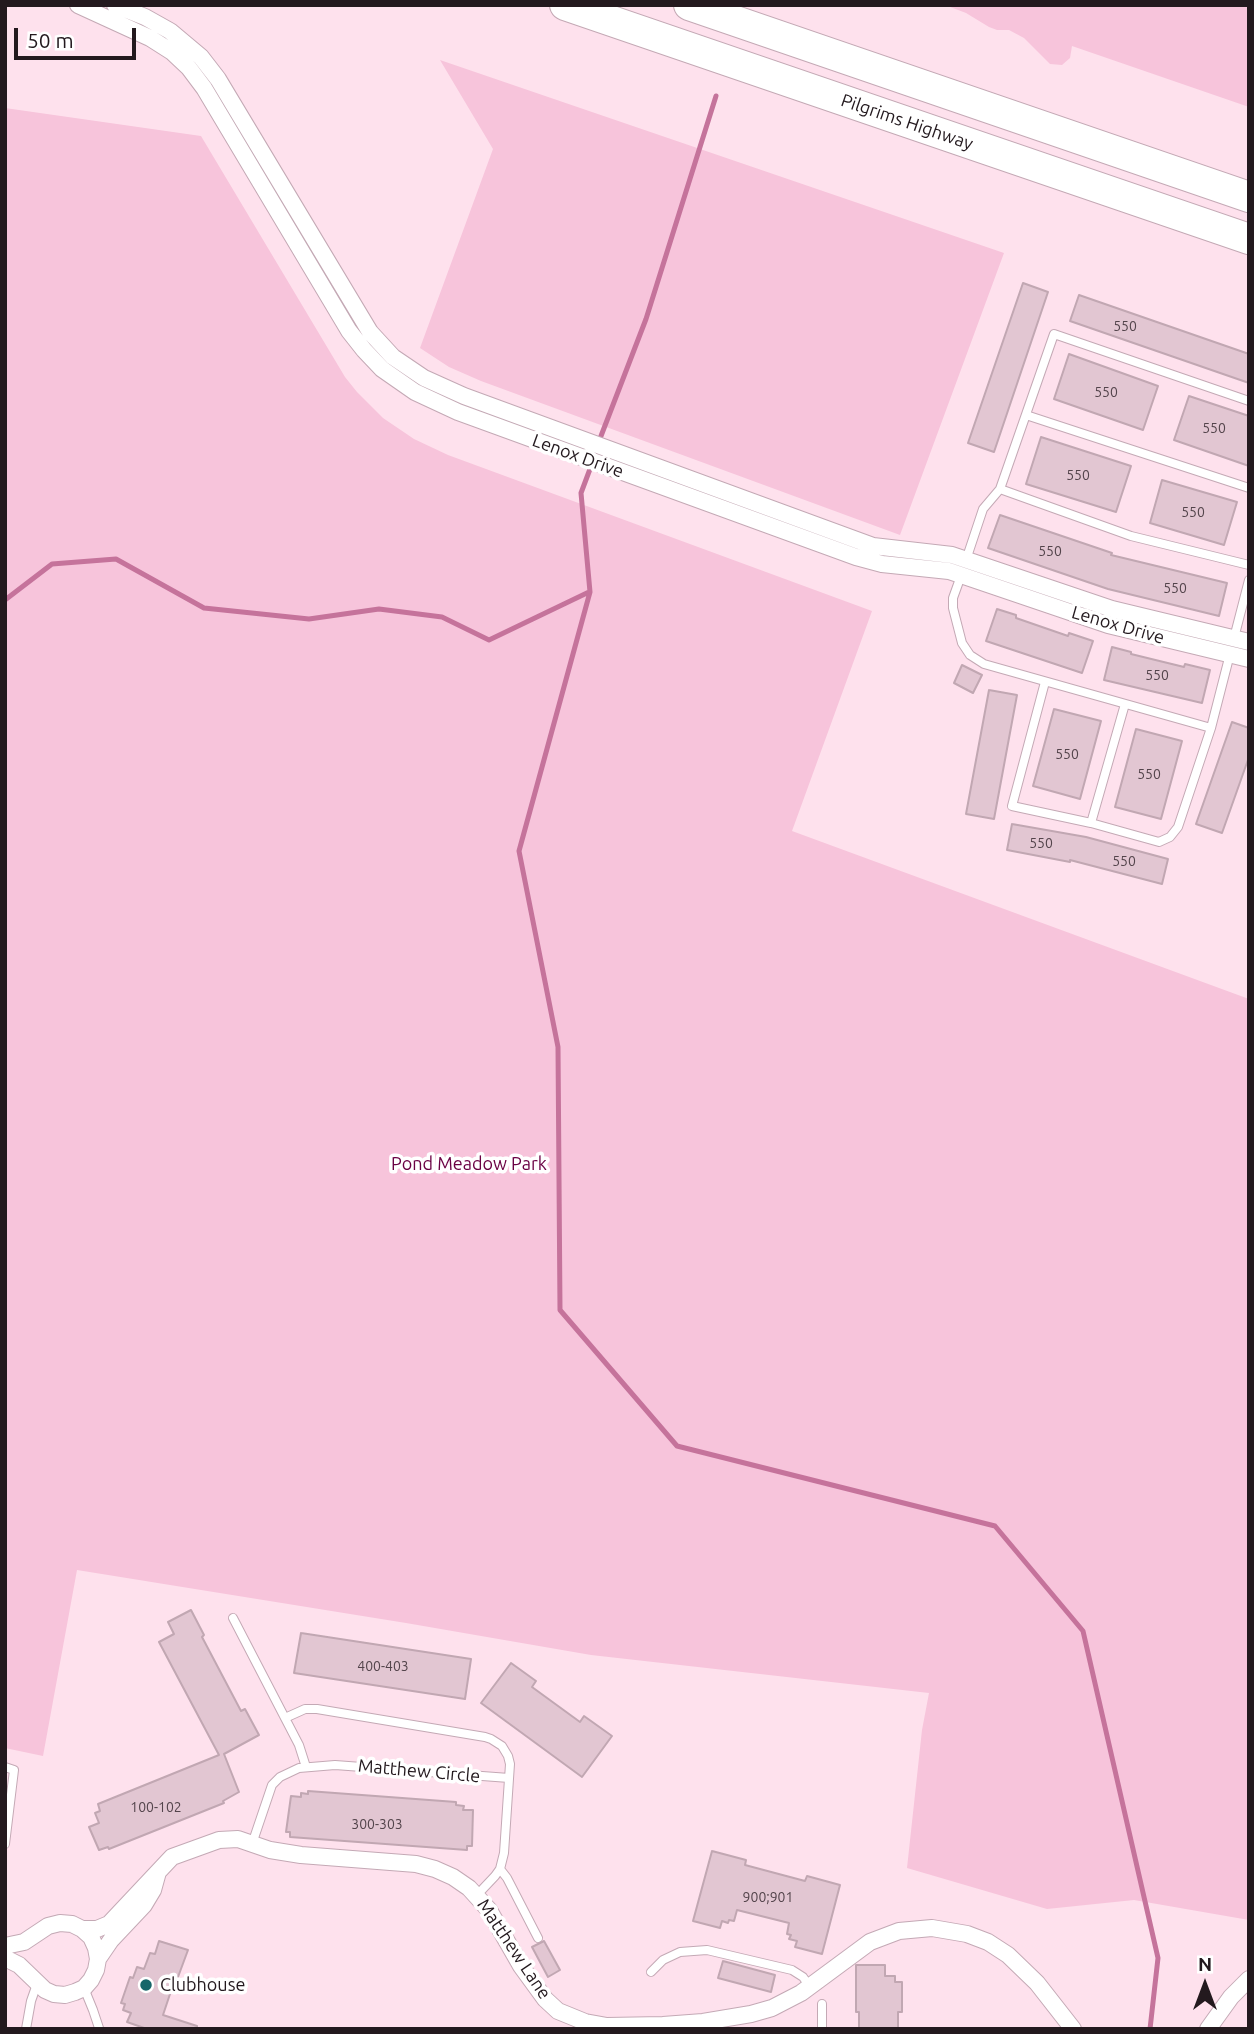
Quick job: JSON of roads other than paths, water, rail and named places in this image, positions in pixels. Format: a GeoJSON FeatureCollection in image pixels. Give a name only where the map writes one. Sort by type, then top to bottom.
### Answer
{"type":"FeatureCollection","features":[{"type":"Feature","properties":{"kind":"highway","name":"Pilgrims Highway"},"geometry":{"type":"LineString","coordinates":[[565,5],[1249,239]]}},
{"type":"Feature","properties":{"kind":"highway"},"geometry":{"type":"LineString","coordinates":[[689,5],[1249,197]]}},
{"type":"Feature","properties":{"kind":"street","name":"Lenox Drive"},"geometry":{"type":"LineString","coordinates":[[78,5],[149,38],[172,52],[197,78],[227,110],[341,300],[393,357],[461,404],[775,519],[869,561],[938,569],[963,567],[1237,645],[1249,659]]}},
{"type":"Feature","properties":{"kind":"street","name":"Lenox Drive"},"geometry":{"type":"LineString","coordinates":[[115,5],[157,24],[191,47],[218,79],[227,110]]}},
{"type":"Feature","properties":{"kind":"street","name":"Matthew Lane"},"geometry":{"type":"LineString","coordinates":[[82,1929],[97,1929],[109,1924],[172,1857],[219,1840],[238,1839],[270,1850],[301,1855],[426,1866],[453,1877],[477,1895],[489,1910],[529,1978],[551,2005],[567,2016],[585,2022],[639,2027],[741,2020],[772,2008],[810,1987],[860,1948],[879,1938],[910,1930],[944,1929],[977,1937],[1008,1955],[1037,1983],[1073,2029]]}},
{"type":"Feature","properties":{"kind":"street"},"geometry":{"type":"LineString","coordinates":[[98,1959],[111,1940],[145,1905],[158,1872]]}},
{"type":"Feature","properties":{"kind":"street"},"geometry":{"type":"LineString","coordinates":[[5,1946],[24,1942],[48,1926],[72,1924],[91,1937],[98,1959],[91,1980],[84,1987],[65,1995],[54,1994],[37,1984],[19,1965],[5,1958]]}},
{"type":"Feature","properties":{"kind":"street"},"geometry":{"type":"LineString","coordinates":[[1208,2029],[1231,1997],[1249,1979]]}},
{"type":"Feature","properties":{"kind":"lane"},"geometry":{"type":"LineString","coordinates":[[1211,728],[984,664],[970,655],[962,643],[953,598],[984,509],[1000,489],[1054,334],[1249,401]]}},
{"type":"Feature","properties":{"kind":"lane"},"geometry":{"type":"LineString","coordinates":[[1026,415],[1249,488]]}},
{"type":"Feature","properties":{"kind":"lane"},"geometry":{"type":"LineString","coordinates":[[1000,489],[1131,536],[1249,565]]}},
{"type":"Feature","properties":{"kind":"lane"},"geometry":{"type":"LineString","coordinates":[[1045,682],[1012,806],[1091,823],[1159,842],[1170,837],[1178,827],[1237,645],[1249,580]]}},
{"type":"Feature","properties":{"kind":"lane"},"geometry":{"type":"LineString","coordinates":[[1091,823],[1125,704]]}},
{"type":"Feature","properties":{"kind":"lane"},"geometry":{"type":"LineString","coordinates":[[233,1618],[302,1751],[306,1767]]}},
{"type":"Feature","properties":{"kind":"lane"},"geometry":{"type":"LineString","coordinates":[[285,1718],[300,1710],[317,1709],[485,1737],[506,1751],[510,1763],[504,1853],[491,1882],[477,1895]]}},
{"type":"Feature","properties":{"kind":"lane","name":"Matthew Circle"},"geometry":{"type":"LineString","coordinates":[[252,1844],[272,1786],[286,1774],[306,1767],[335,1765],[509,1778]]}},
{"type":"Feature","properties":{"kind":"lane"},"geometry":{"type":"LineString","coordinates":[[5,1767],[14,1770],[5,1844]]}},
{"type":"Feature","properties":{"kind":"lane"},"geometry":{"type":"LineString","coordinates":[[499,1869],[507,1878],[538,1938]]}},
{"type":"Feature","properties":{"kind":"lane"},"geometry":{"type":"LineString","coordinates":[[651,1972],[663,1960],[680,1952],[707,1950],[792,1970],[803,1977],[810,1987]]}},
{"type":"Feature","properties":{"kind":"lane"},"geometry":{"type":"LineString","coordinates":[[26,2029],[37,1984]]}},
{"type":"Feature","properties":{"kind":"lane"},"geometry":{"type":"LineString","coordinates":[[84,1987],[98,2029]]}},
{"type":"Feature","properties":{"kind":"lane"},"geometry":{"type":"LineString","coordinates":[[821,2029],[822,2004]]}},
{"type":"Feature","properties":{"kind":"waterway"},"geometry":{"type":"LineString","coordinates":[[601,436],[646,319],[716,96]]}},
{"type":"Feature","properties":{"kind":"waterway"},"geometry":{"type":"LineString","coordinates":[[590,469],[581,493],[590,592],[519,851],[558,1047],[560,1310],[677,1446],[995,1526],[1083,1631],[1158,1958],[1150,2029]]}},
{"type":"Feature","properties":{"kind":"waterway"},"geometry":{"type":"LineString","coordinates":[[5,600],[52,564],[116,559],[204,608],[309,619],[379,609],[442,617],[489,640],[589,592]]}},
{"type":"Feature","properties":{"kind":"place","name":"Clubhouse"},"geometry":{"type":"Point","coordinates":[146,1985]}},
{"type":"Feature","properties":{"kind":"park label","name":"Pond Meadow Park"},"geometry":{"type":"Point","coordinates":[469,1164]}}]}
